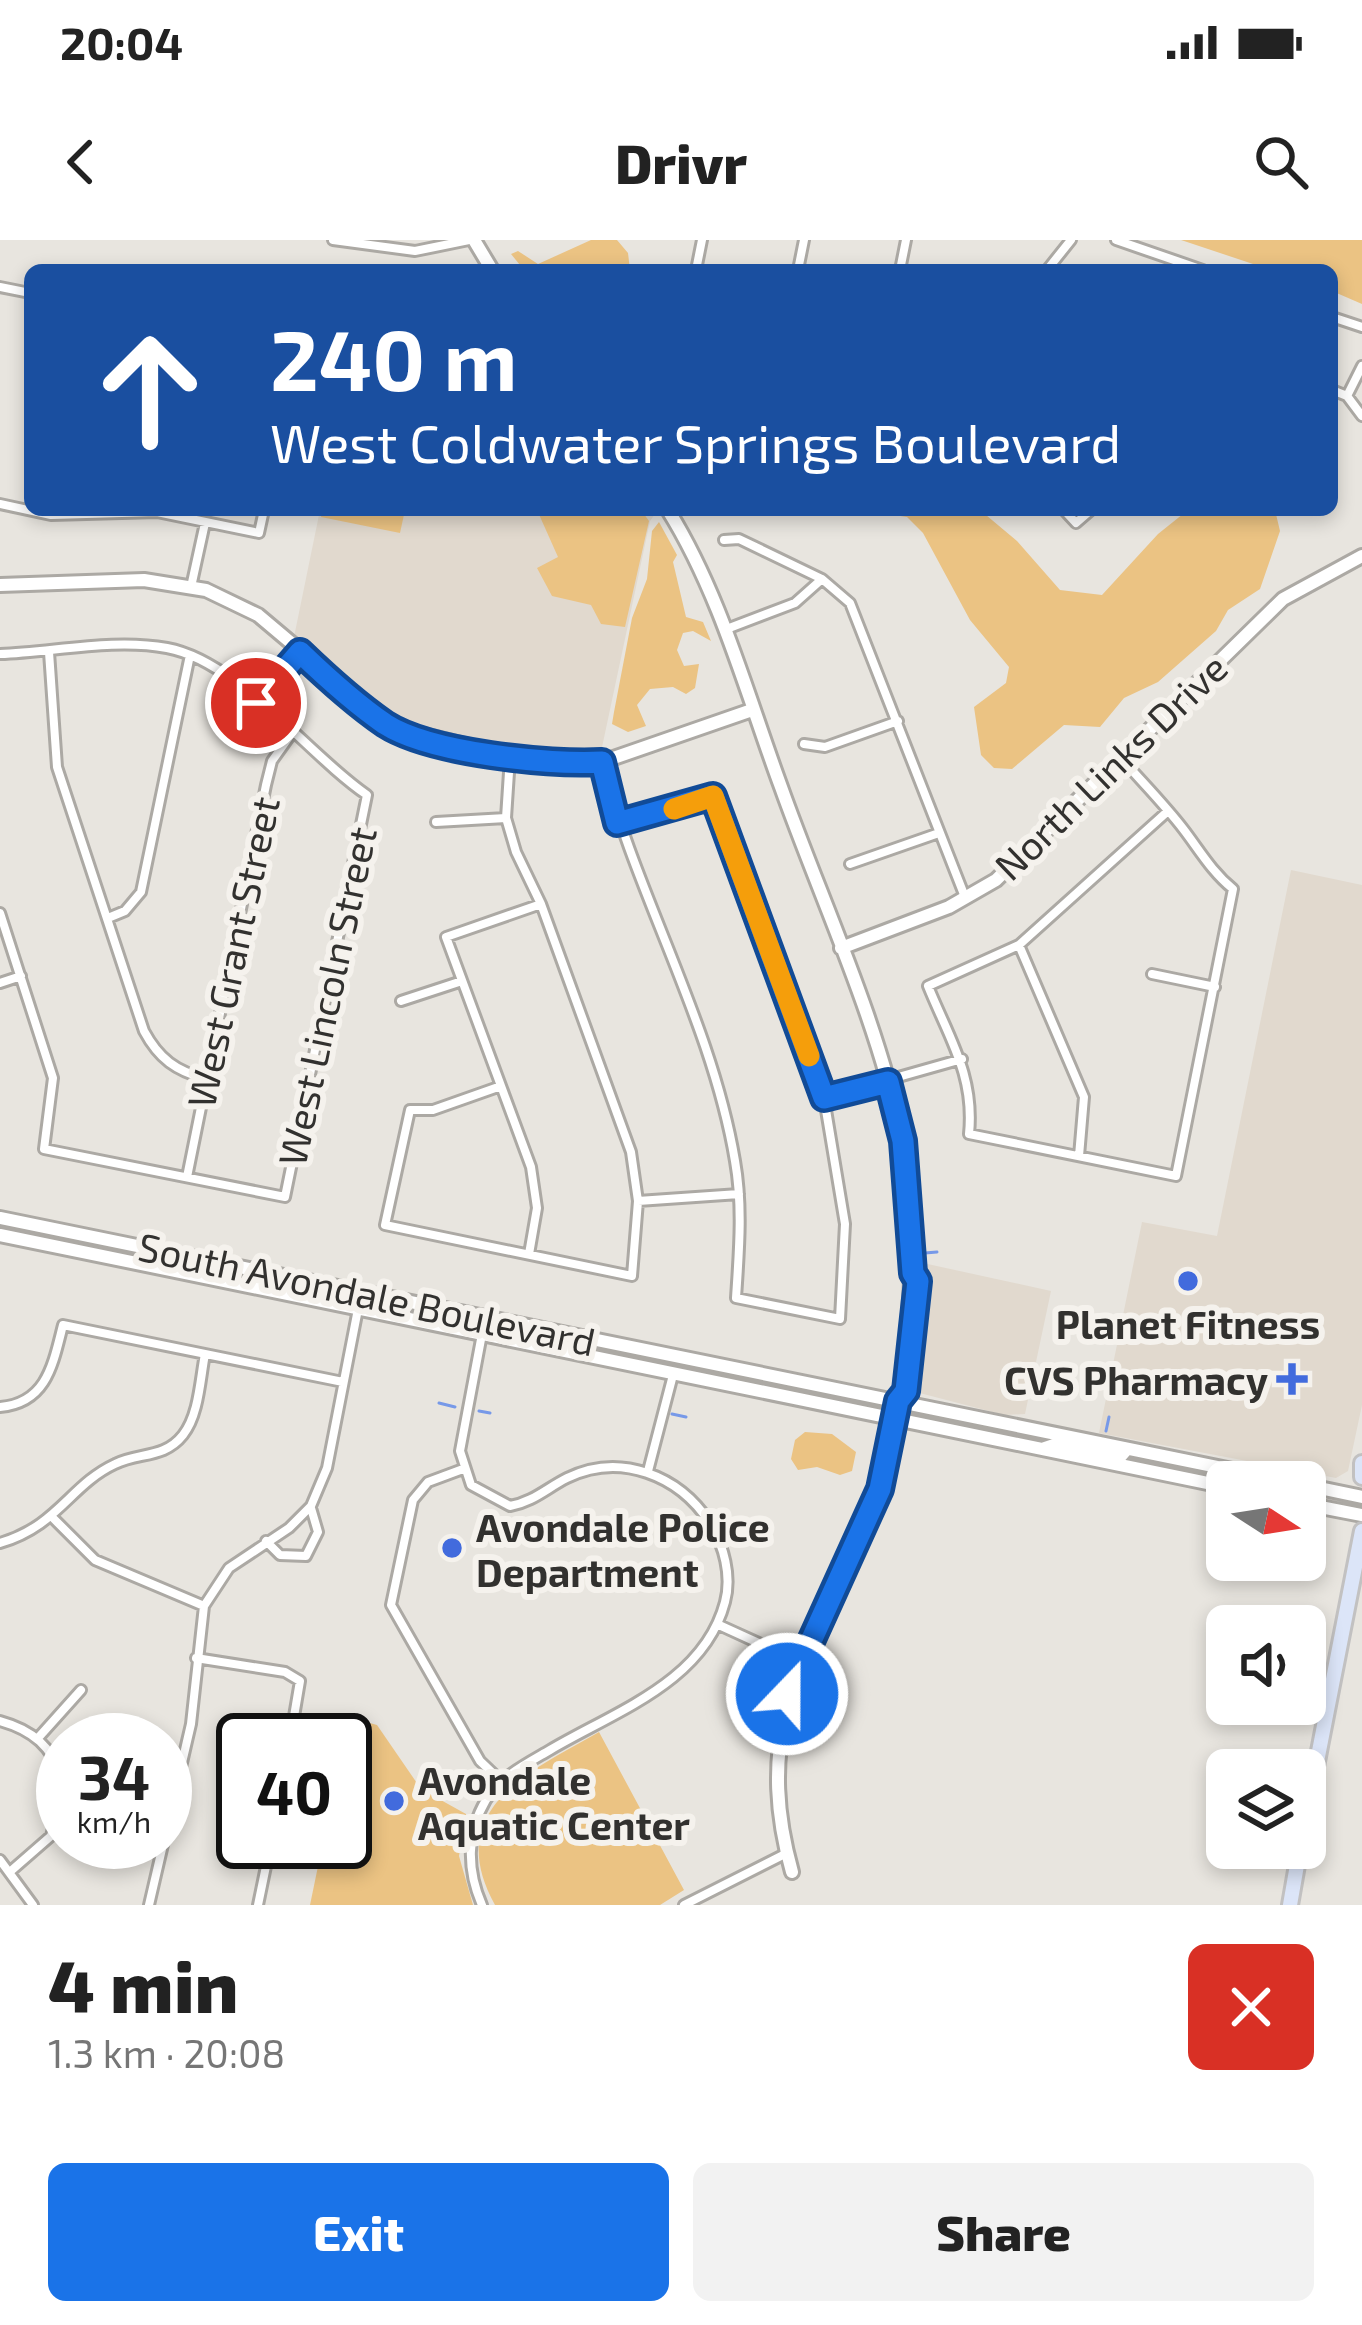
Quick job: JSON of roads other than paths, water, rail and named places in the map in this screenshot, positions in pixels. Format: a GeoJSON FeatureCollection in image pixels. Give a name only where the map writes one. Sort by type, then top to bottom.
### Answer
{"type":"FeatureCollection","features":[{"type":"Feature","properties":{"kind":"main road"},"geometry":{"type":"LineString","coordinates":[[1362,1463],[1362,1477]]}},
{"type":"Feature","properties":{"kind":"main road"},"geometry":{"type":"LineString","coordinates":[[1319,1749],[1362,1531]]}},
{"type":"Feature","properties":{"kind":"main road"},"geometry":{"type":"LineString","coordinates":[[1290,1905],[1296,1869]]}},
{"type":"Feature","properties":{"kind":"street"},"geometry":{"type":"LineString","coordinates":[[333,240],[415,251],[472,240]]}},
{"type":"Feature","properties":{"kind":"street"},"geometry":{"type":"LineString","coordinates":[[1052,264],[1071,240]]}},
{"type":"Feature","properties":{"kind":"street"},"geometry":{"type":"LineString","coordinates":[[1116,240],[1174,264]]}},
{"type":"Feature","properties":{"kind":"street"},"geometry":{"type":"LineString","coordinates":[[1347,396],[1362,366]]}},
{"type":"Feature","properties":{"kind":"street"},"geometry":{"type":"LineString","coordinates":[[1338,392],[1347,396],[1362,416]]}},
{"type":"Feature","properties":{"kind":"street"},"geometry":{"type":"LineString","coordinates":[[177,516],[260,533],[263,516]]}},
{"type":"Feature","properties":{"kind":"street"},"geometry":{"type":"LineString","coordinates":[[671,516],[723,630],[841,948],[888,1082],[903,1141],[913,1273],[898,1401],[877,1497],[798,1661],[776,1757],[792,1872]]}},
{"type":"Feature","properties":{"kind":"street"},"geometry":{"type":"LineString","coordinates":[[191,586],[205,523]]}},
{"type":"Feature","properties":{"kind":"street"},"geometry":{"type":"LineString","coordinates":[[724,540],[739,539],[822,579],[850,603],[898,721],[936,834],[966,899]]}},
{"type":"Feature","properties":{"kind":"street","name":"North Links Drive"},"geometry":{"type":"LineString","coordinates":[[841,948],[966,899],[1020,859],[1283,599],[1362,556]]}},
{"type":"Feature","properties":{"kind":"street"},"geometry":{"type":"LineString","coordinates":[[723,630],[795,603],[822,579]]}},
{"type":"Feature","properties":{"kind":"street"},"geometry":{"type":"LineString","coordinates":[[0,585],[144,580],[191,586],[258,615],[391,727],[510,757],[602,762],[752,710]]}},
{"type":"Feature","properties":{"kind":"street"},"geometry":{"type":"LineString","coordinates":[[0,654],[144,645],[190,655],[219,670],[292,733]]}},
{"type":"Feature","properties":{"kind":"street"},"geometry":{"type":"LineString","coordinates":[[49,652],[57,767],[154,1049],[181,1072],[206,1079]]}},
{"type":"Feature","properties":{"kind":"street"},"geometry":{"type":"LineString","coordinates":[[256,703],[300,652]]}},
{"type":"Feature","properties":{"kind":"street"},"geometry":{"type":"LineString","coordinates":[[108,918],[125,911],[141,892],[190,655]]}},
{"type":"Feature","properties":{"kind":"street"},"geometry":{"type":"LineString","coordinates":[[804,744],[826,747],[898,721]]}},
{"type":"Feature","properties":{"kind":"street","name":"West Lincoln Street"},"geometry":{"type":"LineString","coordinates":[[187,1177],[285,1197],[368,794],[292,733]]}},
{"type":"Feature","properties":{"kind":"street","name":"West Grant Street"},"geometry":{"type":"LineString","coordinates":[[187,1177],[266,785],[272,760],[292,733]]}},
{"type":"Feature","properties":{"kind":"street"},"geometry":{"type":"LineString","coordinates":[[501,1086],[433,1110],[410,1110],[385,1225],[632,1276],[638,1201],[631,1152],[506,818],[510,757]]}},
{"type":"Feature","properties":{"kind":"street"},"geometry":{"type":"LineString","coordinates":[[1121,758],[1168,811],[1233,889],[1176,1176],[969,1134],[972,1095],[962,1059],[928,986],[1019,945],[1168,811]]}},
{"type":"Feature","properties":{"kind":"street"},"geometry":{"type":"LineString","coordinates":[[602,762],[617,823],[715,1084],[740,1194],[736,1298],[840,1318],[845,1223],[824,1098],[713,796],[617,823]]}},
{"type":"Feature","properties":{"kind":"street"},"geometry":{"type":"LineString","coordinates":[[436,822],[506,818]]}},
{"type":"Feature","properties":{"kind":"street"},"geometry":{"type":"LineString","coordinates":[[850,864],[936,834]]}},
{"type":"Feature","properties":{"kind":"street"},"geometry":{"type":"LineString","coordinates":[[529,1254],[536,1190],[446,937],[542,904]]}},
{"type":"Feature","properties":{"kind":"street"},"geometry":{"type":"LineString","coordinates":[[0,913],[52,1078],[44,1149],[187,1177]]}},
{"type":"Feature","properties":{"kind":"street"},"geometry":{"type":"LineString","coordinates":[[1019,945],[1084,1097],[1079,1156]]}},
{"type":"Feature","properties":{"kind":"street"},"geometry":{"type":"LineString","coordinates":[[1152,974],[1215,987]]}},
{"type":"Feature","properties":{"kind":"street"},"geometry":{"type":"LineString","coordinates":[[0,983],[22,975]]}},
{"type":"Feature","properties":{"kind":"street"},"geometry":{"type":"LineString","coordinates":[[401,1000],[463,981]]}},
{"type":"Feature","properties":{"kind":"street"},"geometry":{"type":"LineString","coordinates":[[824,1098],[962,1059]]}},
{"type":"Feature","properties":{"kind":"street"},"geometry":{"type":"LineString","coordinates":[[638,1201],[740,1194]]}},
{"type":"Feature","properties":{"kind":"street","name":"South Avondale Boulevard"},"geometry":{"type":"LineString","coordinates":[[0,1218],[1127,1449]]}},
{"type":"Feature","properties":{"kind":"street","name":"South Avondale Boulevard"},"geometry":{"type":"LineString","coordinates":[[0,1235],[1041,1450]]}},
{"type":"Feature","properties":{"kind":"street"},"geometry":{"type":"LineString","coordinates":[[149,1905],[191,1724],[204,1606],[229,1568],[310,1506],[327,1468],[358,1309]]}},
{"type":"Feature","properties":{"kind":"street"},"geometry":{"type":"LineString","coordinates":[[482,1905],[470,1865],[471,1842],[486,1799],[501,1781],[687,1669],[710,1645],[719,1624],[727,1574],[714,1530],[681,1491],[648,1472],[587,1471],[511,1506],[480,1493],[463,1469],[461,1429],[485,1317]]}},
{"type":"Feature","properties":{"kind":"street"},"geometry":{"type":"LineString","coordinates":[[0,1407],[36,1396],[52,1369],[63,1325],[344,1382]]}},
{"type":"Feature","properties":{"kind":"street"},"geometry":{"type":"LineString","coordinates":[[0,1543],[53,1518],[117,1462],[154,1455],[182,1437],[192,1421],[205,1354]]}},
{"type":"Feature","properties":{"kind":"street"},"geometry":{"type":"LineString","coordinates":[[648,1472],[666,1386],[681,1357]]}},
{"type":"Feature","properties":{"kind":"street"},"geometry":{"type":"LineString","coordinates":[[1041,1450],[1058,1444],[1120,1457],[1127,1449],[1206,1465]]}},
{"type":"Feature","properties":{"kind":"street"},"geometry":{"type":"LineString","coordinates":[[1041,1450],[1206,1483]]}},
{"type":"Feature","properties":{"kind":"street"},"geometry":{"type":"LineString","coordinates":[[1136,1468],[1142,1460],[1194,1471],[1206,1467]]}},
{"type":"Feature","properties":{"kind":"street"},"geometry":{"type":"LineString","coordinates":[[463,1469],[428,1482],[413,1500],[391,1605],[480,1761],[501,1781]]}},
{"type":"Feature","properties":{"kind":"street"},"geometry":{"type":"LineString","coordinates":[[1326,1489],[1362,1497]]}},
{"type":"Feature","properties":{"kind":"street"},"geometry":{"type":"LineString","coordinates":[[266,1541],[280,1556],[306,1556],[318,1532],[310,1506]]}},
{"type":"Feature","properties":{"kind":"street"},"geometry":{"type":"LineString","coordinates":[[1326,1508],[1362,1515]]}},
{"type":"Feature","properties":{"kind":"street"},"geometry":{"type":"LineString","coordinates":[[53,1518],[95,1560],[204,1606]]}},
{"type":"Feature","properties":{"kind":"street"},"geometry":{"type":"LineString","coordinates":[[719,1624],[798,1661]]}},
{"type":"Feature","properties":{"kind":"street"},"geometry":{"type":"LineString","coordinates":[[196,1658],[285,1672],[300,1681],[295,1713]]}},
{"type":"Feature","properties":{"kind":"street"},"geometry":{"type":"LineString","coordinates":[[60,1713],[81,1690]]}},
{"type":"Feature","properties":{"kind":"street"},"geometry":{"type":"LineString","coordinates":[[0,1721],[36,1737]]}},
{"type":"Feature","properties":{"kind":"street"},"geometry":{"type":"LineString","coordinates":[[12,1870],[36,1849]]}},
{"type":"Feature","properties":{"kind":"street"},"geometry":{"type":"LineString","coordinates":[[684,1905],[787,1853]]}},
{"type":"Feature","properties":{"kind":"street"},"geometry":{"type":"LineString","coordinates":[[0,1859],[33,1905]]}},
{"type":"Feature","properties":{"kind":"street"},"geometry":{"type":"LineString","coordinates":[[258,1905],[265,1869]]}},
{"type":"Feature","properties":{"kind":"waterway"},"geometry":{"type":"LineString","coordinates":[[925,1253],[937,1252]]}},
{"type":"Feature","properties":{"kind":"waterway"},"geometry":{"type":"LineString","coordinates":[[439,1403],[455,1407]]}},
{"type":"Feature","properties":{"kind":"waterway"},"geometry":{"type":"LineString","coordinates":[[479,1411],[490,1413]]}},
{"type":"Feature","properties":{"kind":"waterway"},"geometry":{"type":"LineString","coordinates":[[672,1414],[686,1417]]}},
{"type":"Feature","properties":{"kind":"waterway"},"geometry":{"type":"LineString","coordinates":[[1106,1431],[1109,1417]]}},
{"type":"Feature","properties":{"kind":"place","name":"Planet Fitness"},"geometry":{"type":"Point","coordinates":[1188,1281]}},
{"type":"Feature","properties":{"kind":"place","name":"CVS Pharmacy"},"geometry":{"type":"Point","coordinates":[1292,1379]}},
{"type":"Feature","properties":{"kind":"place","name":"Avondale Police Department"},"geometry":{"type":"Point","coordinates":[452,1548]}},
{"type":"Feature","properties":{"kind":"place","name":"Avondale Aquatic Center"},"geometry":{"type":"Point","coordinates":[394,1801]}}]}
